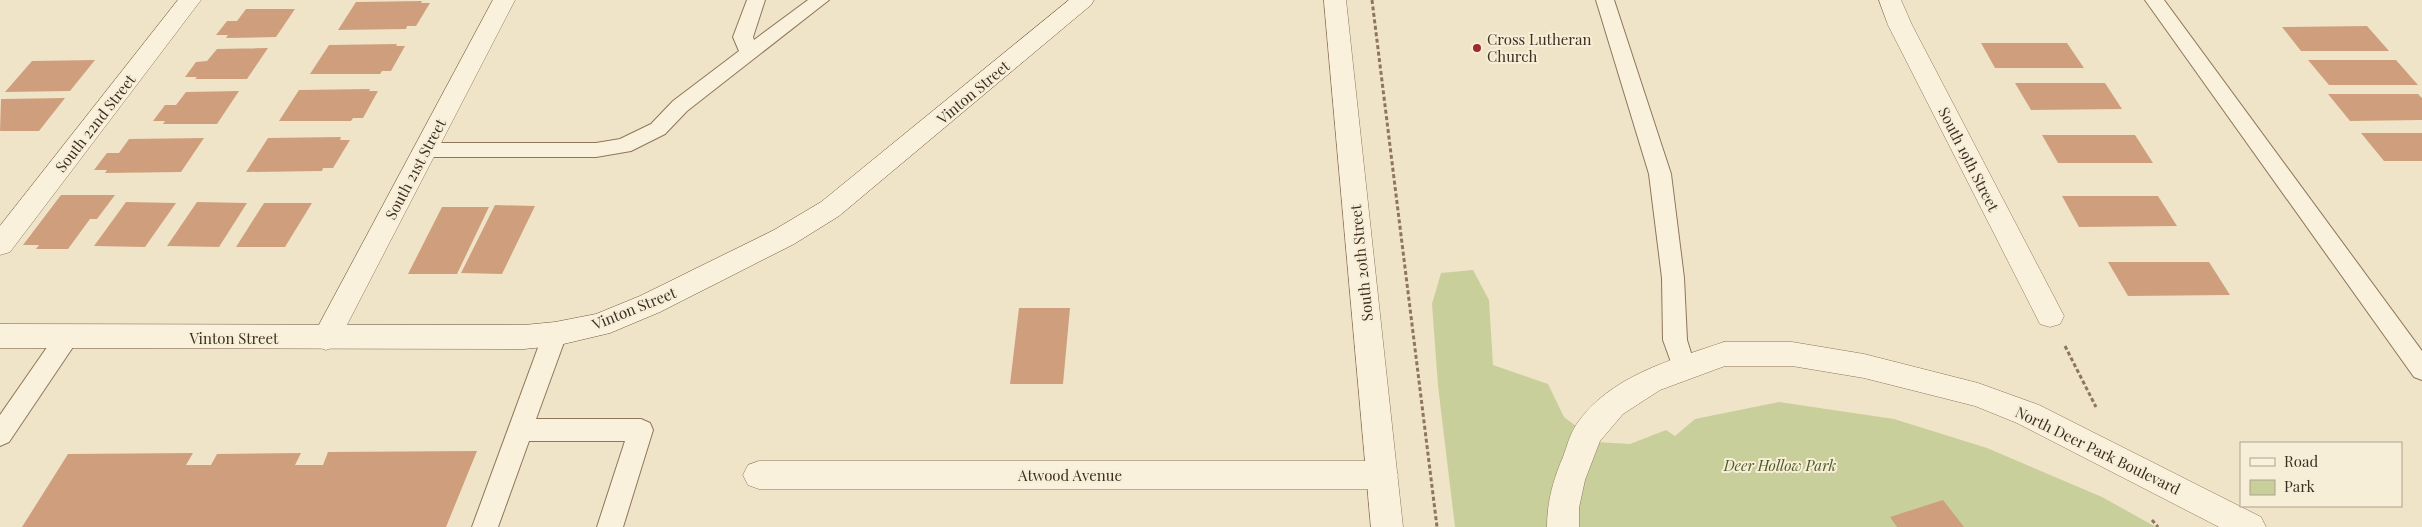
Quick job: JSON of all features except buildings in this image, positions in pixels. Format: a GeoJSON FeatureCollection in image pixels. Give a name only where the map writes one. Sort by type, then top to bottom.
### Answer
{"type":"FeatureCollection","features":[{"type":"Feature","properties":{"kind":"street","name":"South 22nd Street"},"geometry":{"type":"LineString","coordinates":[[0,245],[190,0]]}},
{"type":"Feature","properties":{"kind":"street","name":"South 21st Street"},"geometry":{"type":"LineString","coordinates":[[326,338],[504,0]]}},
{"type":"Feature","properties":{"kind":"street","name":"Vinton Street"},"geometry":{"type":"LineString","coordinates":[[0,336],[524,337],[555,334],[600,325],[650,304],[784,237],[830,209],[1083,0]]}},
{"type":"Feature","properties":{"kind":"street","name":"South 20th Street"},"geometry":{"type":"LineString","coordinates":[[1335,0],[1387,527]]}},
{"type":"Feature","properties":{"kind":"street","name":"South 19th Street"},"geometry":{"type":"LineString","coordinates":[[1890,0],[1900,25],[2050,316]]}},
{"type":"Feature","properties":{"kind":"street","name":"North Deer Park Boulevard"},"geometry":{"type":"LineString","coordinates":[[1563,527],[1563,508],[1569,480],[1587,434],[1612,404],[1650,381],[1724,354],[1792,354],[1864,366],[1978,395],[2028,414],[2250,527]]}},
{"type":"Feature","properties":{"kind":"street","name":"Atwood Avenue"},"geometry":{"type":"LineString","coordinates":[[759,475],[1382,475]]}},
{"type":"Feature","properties":{"kind":"lane"},"geometry":{"type":"LineString","coordinates":[[750,53],[743,37],[756,0]]}},
{"type":"Feature","properties":{"kind":"lane"},"geometry":{"type":"LineString","coordinates":[[425,150],[596,150],[624,146],[658,129],[680,106],[820,0]]}},
{"type":"Feature","properties":{"kind":"lane"},"geometry":{"type":"LineString","coordinates":[[1605,0],[1660,174],[1673,278],[1675,340],[1684,369]]}},
{"type":"Feature","properties":{"kind":"lane"},"geometry":{"type":"LineString","coordinates":[[2154,0],[2422,370]]}},
{"type":"Feature","properties":{"kind":"lane"},"geometry":{"type":"LineString","coordinates":[[485,527],[555,334]]}},
{"type":"Feature","properties":{"kind":"lane"},"geometry":{"type":"LineString","coordinates":[[0,435],[67,337]]}},
{"type":"Feature","properties":{"kind":"lane"},"geometry":{"type":"LineString","coordinates":[[520,430],[641,430],[610,527]]}},
{"type":"Feature","properties":{"kind":"path"},"geometry":{"type":"LineString","coordinates":[[1372,0],[1437,527]]}},
{"type":"Feature","properties":{"kind":"path"},"geometry":{"type":"LineString","coordinates":[[2050,316],[2097,409]]}},
{"type":"Feature","properties":{"kind":"path"},"geometry":{"type":"LineString","coordinates":[[2149,516],[2158,527]]}},
{"type":"Feature","properties":{"kind":"green space","name":"Deer Hollow Park"},"geometry":{"type":"Polygon","coordinates":[[[1473,270],[1489,300],[1493,365],[1548,384],[1564,417],[1597,442],[1630,444],[1666,430],[1675,436],[1695,419],[1779,402],[1894,419],[1987,448],[2102,497],[2156,527],[1455,527],[1438,386],[1432,304],[1441,273],[1473,270]]]}},
{"type":"Feature","properties":{"kind":"place","name":"Cross Lutheran Church"},"geometry":{"type":"Point","coordinates":[1477,48]}}]}
